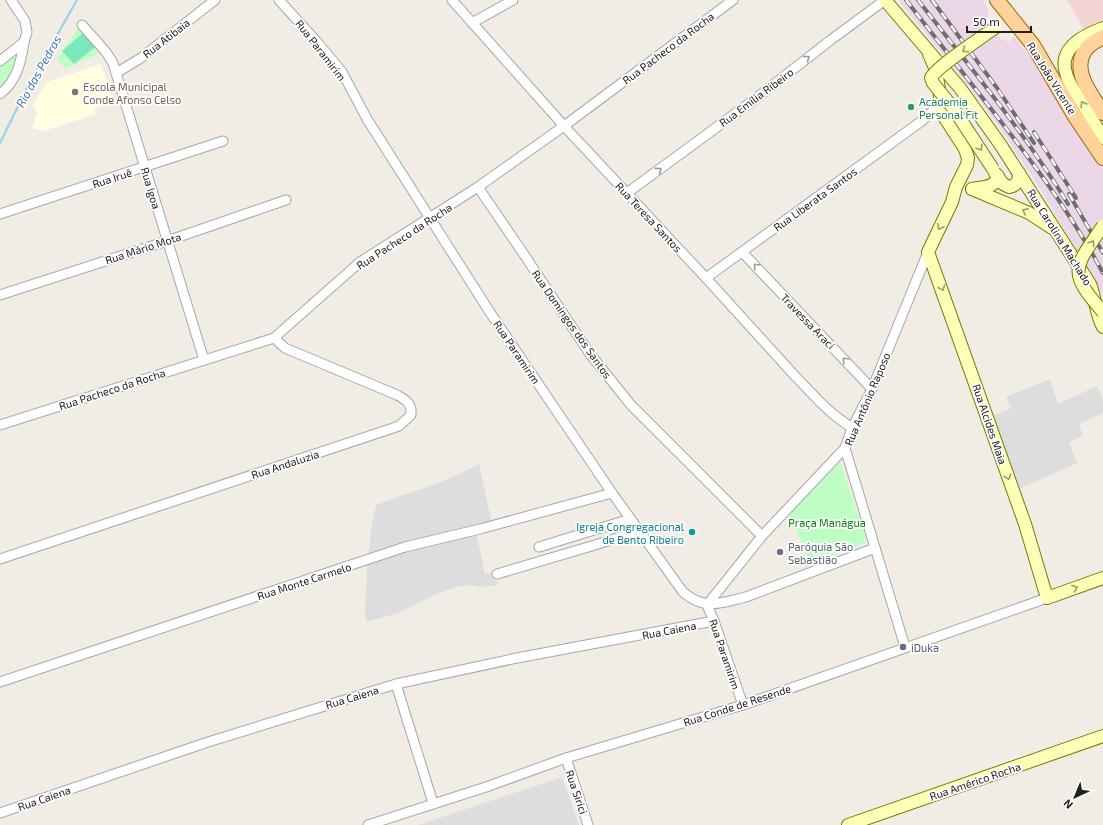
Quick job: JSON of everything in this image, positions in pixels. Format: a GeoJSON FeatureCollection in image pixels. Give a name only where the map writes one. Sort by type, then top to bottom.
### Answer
{"type":"FeatureCollection","features":[{"type":"Feature","properties":{"kind":"main road","name":"Rua Carolina Machado"},"geometry":{"type":"LineString","coordinates":[[885,0],[929,54],[960,88],[1019,173],[1090,284],[1095,297],[1099,318],[1103,327]]}},
{"type":"Feature","properties":{"kind":"main road","name":"Rua João Vicente"},"geometry":{"type":"LineString","coordinates":[[997,0],[1032,45],[1103,158]]}},
{"type":"Feature","properties":{"kind":"main road"},"geometry":{"type":"LineString","coordinates":[[996,173],[953,108],[931,80],[935,73],[1010,17]]}},
{"type":"Feature","properties":{"kind":"main road"},"geometry":{"type":"LineString","coordinates":[[1103,28],[1087,35],[1072,46],[1064,60],[1066,74],[1072,86],[1103,138]]}},
{"type":"Feature","properties":{"kind":"main road"},"geometry":{"type":"LineString","coordinates":[[1103,37],[1090,45],[1083,56],[1080,66],[1082,76],[1103,113]]}},
{"type":"Feature","properties":{"kind":"main road","name":"Rua Antônio Raposo"},"geometry":{"type":"LineString","coordinates":[[928,252],[952,202],[956,187],[967,165],[968,158],[965,149],[943,115],[936,70],[929,54]]}},
{"type":"Feature","properties":{"kind":"main road","name":"Rua Carolina Machado"},"geometry":{"type":"LineString","coordinates":[[996,173],[1005,186],[1011,187],[1018,181],[1019,173]]}},
{"type":"Feature","properties":{"kind":"main road","name":"Rua Antônio Raposo"},"geometry":{"type":"LineString","coordinates":[[952,202],[964,191],[993,184],[997,181],[996,173]]}},
{"type":"Feature","properties":{"kind":"main road"},"geometry":{"type":"LineString","coordinates":[[972,188],[1029,213],[1057,233]]}},
{"type":"Feature","properties":{"kind":"main road"},"geometry":{"type":"LineString","coordinates":[[1103,226],[1081,259],[1078,272],[1082,286],[1103,312]]}},
{"type":"Feature","properties":{"kind":"main road","name":"Rua Alcides Maia"},"geometry":{"type":"LineString","coordinates":[[928,252],[1025,524],[1047,598]]}},
{"type":"Feature","properties":{"kind":"main road","name":"Rua Conde de Resende"},"geometry":{"type":"LineString","coordinates":[[1047,598],[1103,578]]}},
{"type":"Feature","properties":{"kind":"main road","name":"Rua Américo Rocha"},"geometry":{"type":"LineString","coordinates":[[848,825],[1103,736]]}},
{"type":"Feature","properties":{"kind":"street"},"geometry":{"type":"LineString","coordinates":[[0,94],[8,86],[17,72],[22,59],[27,27],[21,13],[11,0]]}},
{"type":"Feature","properties":{"kind":"street","name":"Rua Atibaia"},"geometry":{"type":"LineString","coordinates":[[116,73],[141,58],[215,0]]}},
{"type":"Feature","properties":{"kind":"street","name":"Rua Paramirim"},"geometry":{"type":"LineString","coordinates":[[279,0],[318,42],[342,72],[367,119],[429,219],[491,314],[630,519],[683,592],[691,600],[707,605],[743,705]]}},
{"type":"Feature","properties":{"kind":"street","name":"Rua Teresa Santos"},"geometry":{"type":"LineString","coordinates":[[452,0],[564,126],[820,402],[834,415],[852,428]]}},
{"type":"Feature","properties":{"kind":"street"},"geometry":{"type":"LineString","coordinates":[[472,23],[513,0]]}},
{"type":"Feature","properties":{"kind":"street","name":"Rua Pacheco da Rocha"},"geometry":{"type":"LineString","coordinates":[[0,425],[274,338],[360,262],[478,187],[564,126],[734,0]]}},
{"type":"Feature","properties":{"kind":"street","name":"Rua Emília Ribeiro"},"geometry":{"type":"LineString","coordinates":[[627,193],[751,102],[885,0]]}},
{"type":"Feature","properties":{"kind":"street","name":"Rua Igoa"},"geometry":{"type":"LineString","coordinates":[[82,25],[110,57],[116,73],[204,360]]}},
{"type":"Feature","properties":{"kind":"street"},"geometry":{"type":"LineString","coordinates":[[0,61],[24,42]]}},
{"type":"Feature","properties":{"kind":"street","name":"Rua Liberata Santos"},"geometry":{"type":"LineString","coordinates":[[706,278],[743,253],[923,120],[941,103]]}},
{"type":"Feature","properties":{"kind":"street"},"geometry":{"type":"LineString","coordinates":[[923,120],[935,117],[946,120]]}},
{"type":"Feature","properties":{"kind":"street","name":"Rua Iruê"},"geometry":{"type":"LineString","coordinates":[[0,214],[145,168],[223,141]]}},
{"type":"Feature","properties":{"kind":"street","name":"Rua Domingos dos Santos"},"geometry":{"type":"LineString","coordinates":[[478,187],[590,354],[631,405],[762,536]]}},
{"type":"Feature","properties":{"kind":"street","name":"Rua Mário Mota"},"geometry":{"type":"LineString","coordinates":[[0,295],[167,241],[286,200]]}},
{"type":"Feature","properties":{"kind":"street","name":"Rua Antônio Raposo"},"geometry":{"type":"LineString","coordinates":[[905,647],[845,448],[852,428],[872,389],[928,252]]}},
{"type":"Feature","properties":{"kind":"street","name":"Travessa Araci"},"geometry":{"type":"LineString","coordinates":[[743,253],[872,389]]}},
{"type":"Feature","properties":{"kind":"street","name":"Rua Andaluzia"},"geometry":{"type":"LineString","coordinates":[[0,559],[399,426],[411,414],[412,409],[410,404],[397,395],[285,348],[274,338]]}},
{"type":"Feature","properties":{"kind":"street"},"geometry":{"type":"LineString","coordinates":[[707,605],[762,536],[845,448]]}},
{"type":"Feature","properties":{"kind":"street","name":"Rua Monte Carmelo"},"geometry":{"type":"LineString","coordinates":[[0,682],[405,547],[480,529],[612,493]]}},
{"type":"Feature","properties":{"kind":"street"},"geometry":{"type":"LineString","coordinates":[[539,547],[630,519]]}},
{"type":"Feature","properties":{"kind":"street"},"geometry":{"type":"LineString","coordinates":[[497,574],[639,531]]}},
{"type":"Feature","properties":{"kind":"street"},"geometry":{"type":"LineString","coordinates":[[707,605],[746,597],[874,548]]}},
{"type":"Feature","properties":{"kind":"street","name":"Rua Conde de Resende"},"geometry":{"type":"LineString","coordinates":[[368,825],[566,758],[743,705],[1047,598]]}},
{"type":"Feature","properties":{"kind":"street","name":"Rua Caiena"},"geometry":{"type":"LineString","coordinates":[[0,813],[208,742],[396,684],[525,657],[714,621]]}},
{"type":"Feature","properties":{"kind":"street"},"geometry":{"type":"LineString","coordinates":[[396,684],[433,803]]}},
{"type":"Feature","properties":{"kind":"street","name":"Rua Sirici"},"geometry":{"type":"LineString","coordinates":[[566,758],[588,825]]}},
{"type":"Feature","properties":{"kind":"shaded area"},"geometry":{"type":"Polygon","coordinates":[[[898,0],[983,0],[987,6],[989,15],[986,19],[988,23],[980,30],[988,40],[997,33],[1001,39],[1009,42],[1014,36],[1030,57],[1103,168],[1103,294],[1037,184],[1000,128],[968,85],[898,0]]]}},
{"type":"Feature","properties":{"kind":"shaded area"},"geometry":{"type":"Polygon","coordinates":[[[1067,0],[1103,0],[1103,20],[1083,28],[1067,0]]]}},
{"type":"Feature","properties":{"kind":"shaded area","name":"Escola Municipal Conde Afonso Celso"},"geometry":{"type":"Polygon","coordinates":[[[101,64],[114,102],[94,109],[96,114],[44,131],[32,128],[37,113],[33,104],[47,82],[101,64]]]}},
{"type":"Feature","properties":{"kind":"shaded area"},"geometry":{"type":"Polygon","coordinates":[[[1050,379],[1058,404],[1097,386],[1103,400],[1103,413],[1079,424],[1083,436],[1069,442],[1077,463],[1019,489],[993,416],[1011,408],[1006,397],[1050,379]]]}},
{"type":"Feature","properties":{"kind":"shaded area"},"geometry":{"type":"Polygon","coordinates":[[[479,464],[492,523],[475,527],[485,574],[494,572],[498,585],[484,587],[469,585],[460,586],[436,594],[398,613],[366,622],[367,570],[371,531],[376,505],[446,480],[479,464]]]}},
{"type":"Feature","properties":{"kind":"shaded area"},"geometry":{"type":"Polygon","coordinates":[[[562,777],[579,825],[418,825],[562,777]]]}},
{"type":"Feature","properties":{"kind":"green space"},"geometry":{"type":"Polygon","coordinates":[[[78,28],[100,53],[65,69],[57,59],[78,28]]]}},
{"type":"Feature","properties":{"kind":"green space"},"geometry":{"type":"Polygon","coordinates":[[[83,33],[95,47],[74,64],[62,51],[83,33]]]}},
{"type":"Feature","properties":{"kind":"green space"},"geometry":{"type":"Polygon","coordinates":[[[11,57],[18,61],[15,72],[0,90],[0,66],[11,57]]]}},
{"type":"Feature","properties":{"kind":"green space","name":"Praça Manágua"},"geometry":{"type":"Polygon","coordinates":[[[840,462],[867,542],[811,564],[789,514],[840,462]]]}},
{"type":"Feature","properties":{"kind":"waterway","name":"Rio das Pedras"},"geometry":{"type":"LineString","coordinates":[[0,143],[27,88],[77,0]]}},
{"type":"Feature","properties":{"kind":"railway"},"geometry":{"type":"LineString","coordinates":[[906,0],[1014,138],[1046,182],[1076,226],[1103,273]]}},
{"type":"Feature","properties":{"kind":"railway"},"geometry":{"type":"LineString","coordinates":[[918,0],[1015,125],[1068,204]]}},
{"type":"Feature","properties":{"kind":"railway"},"geometry":{"type":"LineString","coordinates":[[932,0],[997,88],[1034,143]]}},
{"type":"Feature","properties":{"kind":"railway"},"geometry":{"type":"LineString","coordinates":[[1034,132],[1076,198]]}},
{"type":"Feature","properties":{"kind":"railway"},"geometry":{"type":"LineString","coordinates":[[1069,194],[1103,253]]}},
{"type":"Feature","properties":{"kind":"place","name":"Escola Municipal Conde Afonso Celso"},"geometry":{"type":"Point","coordinates":[75,92]}},
{"type":"Feature","properties":{"kind":"place","name":"Academia Personal Fit"},"geometry":{"type":"Point","coordinates":[911,107]}},
{"type":"Feature","properties":{"kind":"place","name":"Igreja Congregacional de Bento Ribeiro"},"geometry":{"type":"Point","coordinates":[692,532]}},
{"type":"Feature","properties":{"kind":"place","name":"Paróquia São Sebastião"},"geometry":{"type":"Point","coordinates":[780,552]}},
{"type":"Feature","properties":{"kind":"place","name":"iDuka"},"geometry":{"type":"Point","coordinates":[903,647]}}]}
